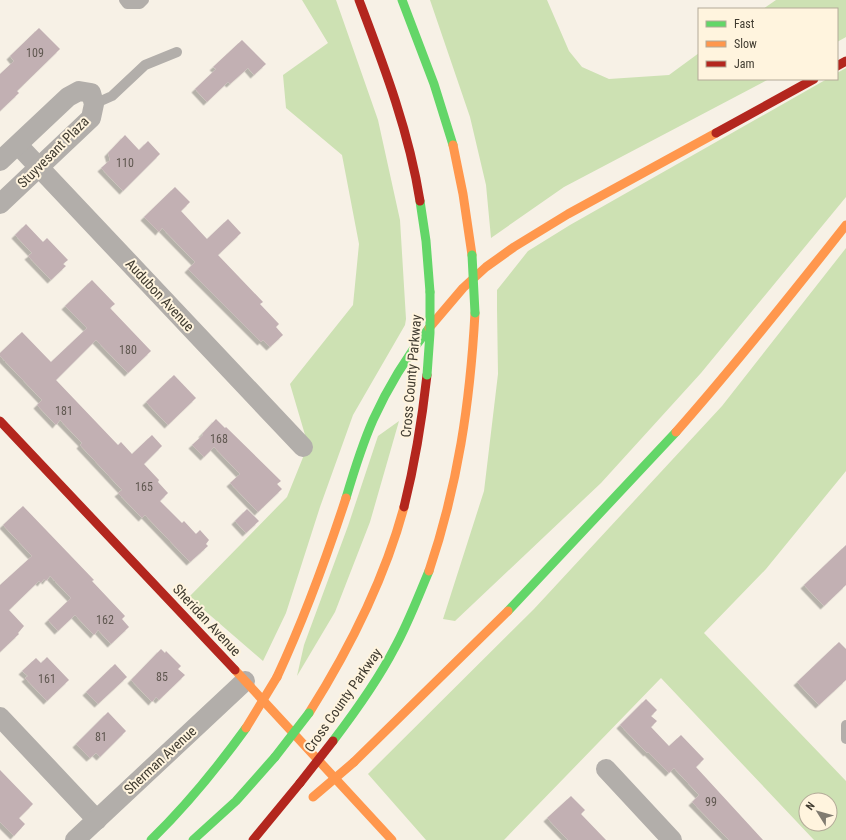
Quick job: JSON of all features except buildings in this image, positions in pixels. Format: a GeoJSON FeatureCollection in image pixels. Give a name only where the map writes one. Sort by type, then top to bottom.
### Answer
{"type":"FeatureCollection","features":[{"type":"Feature","properties":{"kind":"main road","name":"Cross County Parkway"},"geometry":{"type":"LineString","coordinates":[[193,840],[250,786],[275,757],[309,713],[329,682],[359,624],[383,572],[407,501],[421,436],[430,333],[430,292],[423,220],[412,156],[387,73],[359,0]]}},
{"type":"Feature","properties":{"kind":"main road","name":"Cross County Parkway"},"geometry":{"type":"LineString","coordinates":[[253,840],[333,741],[363,700],[393,651],[422,586],[438,541],[449,502],[462,445],[470,386],[475,313],[472,255],[464,201],[450,133],[429,70],[402,0]]}},
{"type":"Feature","properties":{"kind":"main road"},"geometry":{"type":"LineString","coordinates":[[151,840],[178,814],[205,783],[246,728],[277,677],[307,609],[363,445],[374,418],[396,377],[417,345],[437,317],[457,293],[478,274],[502,256],[549,225],[812,80]]}},
{"type":"Feature","properties":{"kind":"main road"},"geometry":{"type":"LineString","coordinates":[[310,799],[354,762],[508,612],[655,456],[783,305],[846,224]]}},
{"type":"Feature","properties":{"kind":"main road","name":"Sheridan Avenue"},"geometry":{"type":"LineString","coordinates":[[0,421],[245,681],[392,840]]}},
{"type":"Feature","properties":{"kind":"main road"},"geometry":{"type":"LineString","coordinates":[[259,840],[277,826]]}},
{"type":"Feature","properties":{"kind":"street","name":"Stuyvesant Plaza"},"geometry":{"type":"LineString","coordinates":[[0,161],[68,97],[79,91],[90,93],[94,104],[91,118],[0,204]]}},
{"type":"Feature","properties":{"kind":"street","name":"Audubon Avenue"},"geometry":{"type":"LineString","coordinates":[[18,145],[303,447]]}},
{"type":"Feature","properties":{"kind":"street","name":"Sherman Avenue"},"geometry":{"type":"LineString","coordinates":[[75,840],[245,681]]}},
{"type":"Feature","properties":{"kind":"street"},"geometry":{"type":"LineString","coordinates":[[0,717],[96,820]]}},
{"type":"Feature","properties":{"kind":"street"},"geometry":{"type":"LineString","coordinates":[[606,769],[672,840]]}},
{"type":"Feature","properties":{"kind":"lane"},"geometry":{"type":"LineString","coordinates":[[124,0],[127,4],[140,4],[144,0]]}},
{"type":"Feature","properties":{"kind":"lane"},"geometry":{"type":"LineString","coordinates":[[94,104],[112,96],[145,65],[177,52]]}},
{"type":"Feature","properties":{"kind":"lane"},"geometry":{"type":"LineString","coordinates":[[846,725],[846,739]]}},
{"type":"Feature","properties":{"kind":"green space"},"geometry":{"type":"Polygon","coordinates":[[[302,0],[336,0],[378,120],[400,220],[406,319],[405,325],[353,415],[320,507],[286,613],[263,661],[189,597],[287,497],[308,445],[290,384],[353,305],[359,244],[342,155],[286,108],[283,75],[328,43],[302,0]]]}},
{"type":"Feature","properties":{"kind":"green space"},"geometry":{"type":"Polygon","coordinates":[[[430,0],[547,0],[569,51],[582,67],[609,79],[669,75],[698,54],[698,80],[767,80],[564,187],[491,238],[486,185],[470,117],[430,0]]]}},
{"type":"Feature","properties":{"kind":"green space"},"geometry":{"type":"Polygon","coordinates":[[[776,0],[846,0],[846,37],[838,41],[838,8],[764,8],[776,0]]]}},
{"type":"Feature","properties":{"kind":"green space"},"geometry":{"type":"Polygon","coordinates":[[[846,68],[846,197],[701,373],[601,483],[455,621],[443,619],[484,491],[498,374],[497,290],[528,251],[570,225],[825,80],[838,80],[838,72],[846,68]]]}},
{"type":"Feature","properties":{"kind":"green space"},"geometry":{"type":"Polygon","coordinates":[[[846,248],[846,471],[766,569],[704,633],[846,781],[846,840],[814,840],[806,832],[838,832],[838,792],[798,792],[798,823],[661,678],[504,840],[426,840],[368,774],[534,609],[722,406],[846,248]]]}},
{"type":"Feature","properties":{"kind":"green space"},"geometry":{"type":"Polygon","coordinates":[[[399,421],[370,522],[335,612],[297,676],[304,645],[348,526],[378,436],[399,421]]]}},
{"type":"Feature","properties":{"kind":"traffic: fast"},"geometry":{"type":"LineString","coordinates":[[402,0],[434,84],[453,145]]}},
{"type":"Feature","properties":{"kind":"traffic: fast"},"geometry":{"type":"LineString","coordinates":[[420,201],[426,241],[430,292]]}},
{"type":"Feature","properties":{"kind":"traffic: fast"},"geometry":{"type":"LineString","coordinates":[[472,255],[475,313]]}},
{"type":"Feature","properties":{"kind":"traffic: fast"},"geometry":{"type":"LineString","coordinates":[[427,375],[430,333],[430,292]]}},
{"type":"Feature","properties":{"kind":"traffic: fast"},"geometry":{"type":"LineString","coordinates":[[346,498],[369,429],[379,408],[398,372],[429,328]]}},
{"type":"Feature","properties":{"kind":"traffic: fast"},"geometry":{"type":"LineString","coordinates":[[508,611],[676,432]]}},
{"type":"Feature","properties":{"kind":"traffic: fast"},"geometry":{"type":"LineString","coordinates":[[333,741],[365,696],[399,640],[429,571]]}},
{"type":"Feature","properties":{"kind":"traffic: fast"},"geometry":{"type":"LineString","coordinates":[[275,757],[309,713]]}},
{"type":"Feature","properties":{"kind":"traffic: fast"},"geometry":{"type":"LineString","coordinates":[[151,840],[177,814],[201,786],[246,728]]}},
{"type":"Feature","properties":{"kind":"traffic: fast"},"geometry":{"type":"LineString","coordinates":[[193,840],[236,801],[275,757]]}},
{"type":"Feature","properties":{"kind":"traffic: slow"},"geometry":{"type":"LineString","coordinates":[[429,328],[463,288],[486,267],[514,247],[568,214],[716,133]]}},
{"type":"Feature","properties":{"kind":"traffic: slow"},"geometry":{"type":"LineString","coordinates":[[453,145],[463,194],[472,255]]}},
{"type":"Feature","properties":{"kind":"traffic: slow"},"geometry":{"type":"LineString","coordinates":[[676,432],[762,330],[846,225]]}},
{"type":"Feature","properties":{"kind":"traffic: slow"},"geometry":{"type":"LineString","coordinates":[[429,571],[448,507],[461,444],[470,379],[475,313]]}},
{"type":"Feature","properties":{"kind":"traffic: slow"},"geometry":{"type":"LineString","coordinates":[[277,677],[314,589],[346,498]]}},
{"type":"Feature","properties":{"kind":"traffic: slow"},"geometry":{"type":"LineString","coordinates":[[309,713],[352,639],[376,588],[396,534],[404,507]]}},
{"type":"Feature","properties":{"kind":"traffic: slow"},"geometry":{"type":"LineString","coordinates":[[354,762],[508,611]]}},
{"type":"Feature","properties":{"kind":"traffic: slow"},"geometry":{"type":"LineString","coordinates":[[235,670],[392,840]]}},
{"type":"Feature","properties":{"kind":"traffic: slow"},"geometry":{"type":"LineString","coordinates":[[246,728],[277,677]]}},
{"type":"Feature","properties":{"kind":"traffic: slow"},"geometry":{"type":"LineString","coordinates":[[313,797],[354,762]]}},
{"type":"Feature","properties":{"kind":"traffic: jam"},"geometry":{"type":"LineString","coordinates":[[359,0],[395,99],[409,149],[420,201]]}},
{"type":"Feature","properties":{"kind":"traffic: jam"},"geometry":{"type":"LineString","coordinates":[[838,65],[846,61]]}},
{"type":"Feature","properties":{"kind":"traffic: jam"},"geometry":{"type":"LineString","coordinates":[[716,133],[812,80]]}},
{"type":"Feature","properties":{"kind":"traffic: jam"},"geometry":{"type":"LineString","coordinates":[[404,507],[418,441],[427,375]]}},
{"type":"Feature","properties":{"kind":"traffic: jam"},"geometry":{"type":"LineString","coordinates":[[0,421],[235,670]]}},
{"type":"Feature","properties":{"kind":"traffic: jam"},"geometry":{"type":"LineString","coordinates":[[300,783],[333,741]]}},
{"type":"Feature","properties":{"kind":"traffic: jam"},"geometry":{"type":"LineString","coordinates":[[253,840],[300,783]]}}]}
